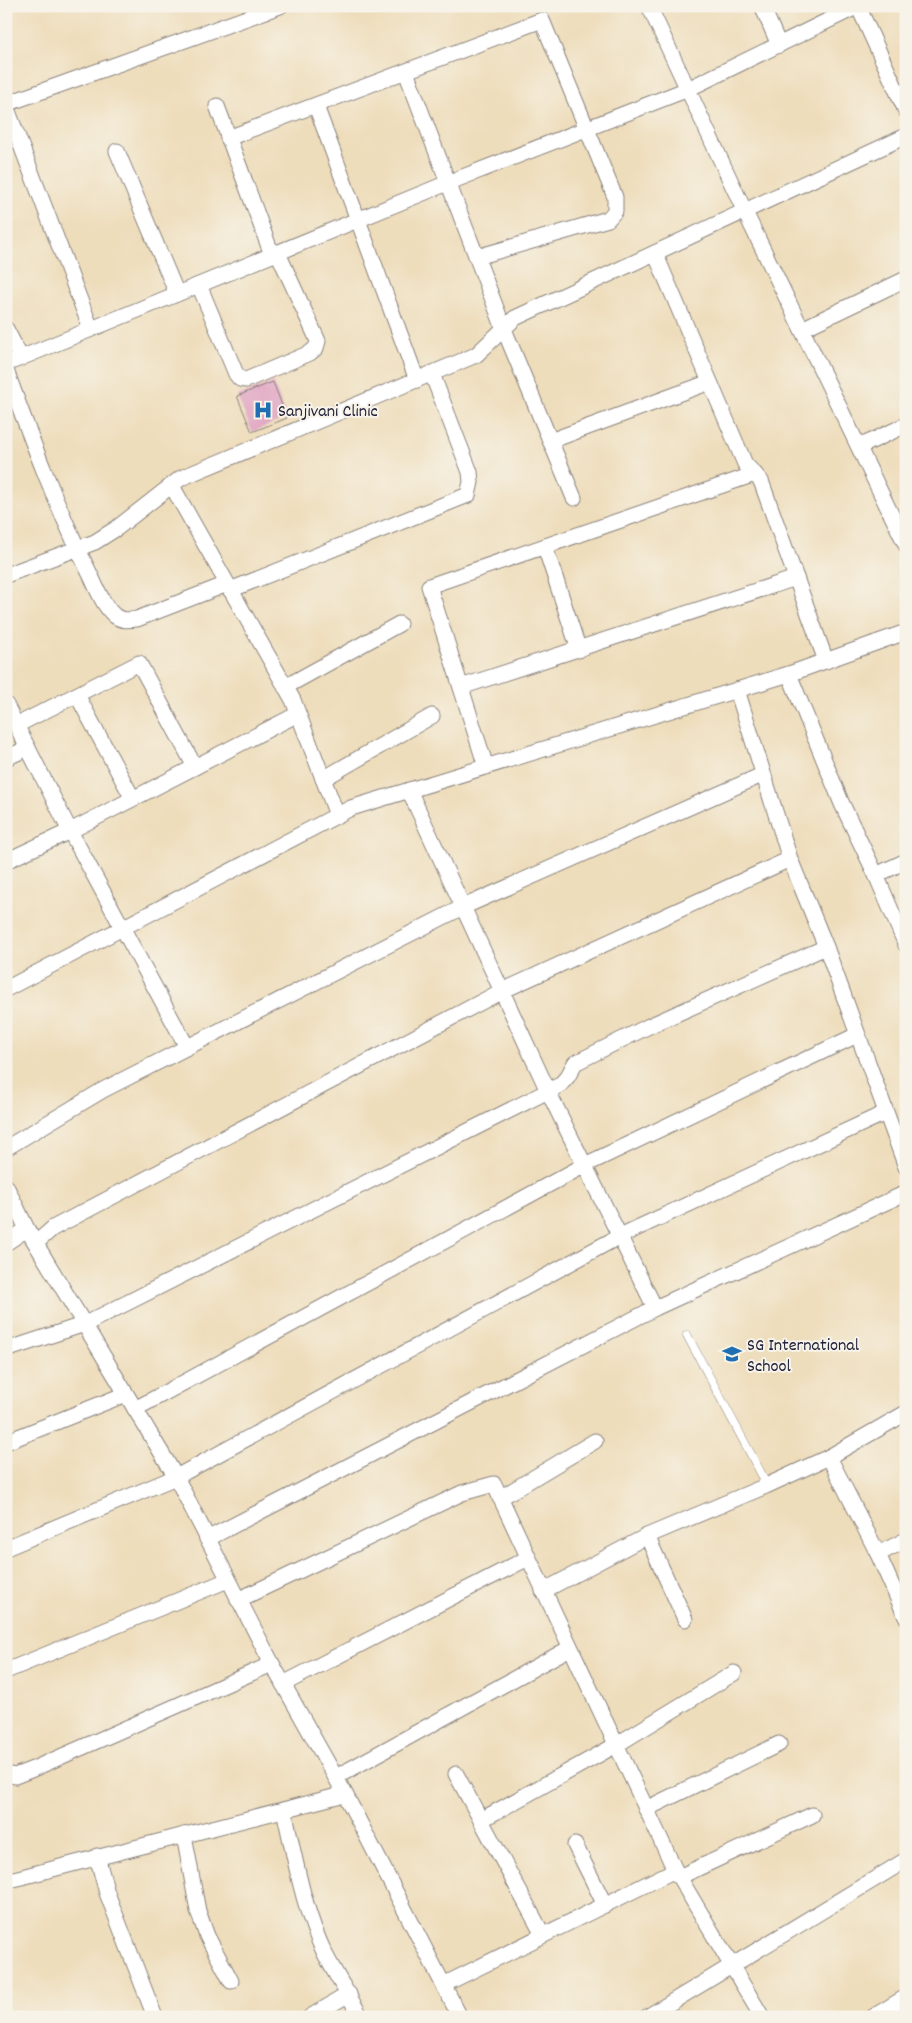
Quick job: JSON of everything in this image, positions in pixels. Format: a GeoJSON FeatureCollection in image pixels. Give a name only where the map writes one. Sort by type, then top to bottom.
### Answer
{"type":"FeatureCollection","features":[{"type":"Feature","properties":{"kind":"street"},"geometry":{"type":"LineString","coordinates":[[91,329],[6,105],[247,12],[280,6]]}},
{"type":"Feature","properties":{"kind":"street"},"geometry":{"type":"LineString","coordinates":[[649,6],[745,212],[906,545]]}},
{"type":"Feature","properties":{"kind":"street"},"geometry":{"type":"LineString","coordinates":[[762,6],[780,45]]}},
{"type":"Feature","properties":{"kind":"street"},"geometry":{"type":"LineString","coordinates":[[6,364],[450,182],[688,89],[858,6],[906,111]]}},
{"type":"Feature","properties":{"kind":"street"},"geometry":{"type":"LineString","coordinates":[[228,138],[406,72],[539,13],[615,197],[615,211],[608,219],[477,257]]}},
{"type":"Feature","properties":{"kind":"street"},"geometry":{"type":"LineString","coordinates":[[406,72],[450,182],[504,328],[574,498]]}},
{"type":"Feature","properties":{"kind":"street"},"geometry":{"type":"LineString","coordinates":[[199,285],[236,374],[240,379],[246,380],[310,353],[316,348],[318,341],[275,254],[217,106]]}},
{"type":"Feature","properties":{"kind":"street"},"geometry":{"type":"LineString","coordinates":[[316,106],[417,380]]}},
{"type":"Feature","properties":{"kind":"street"},"geometry":{"type":"LineString","coordinates":[[6,575],[95,542],[117,528],[181,478],[476,355],[515,318],[906,136]]}},
{"type":"Feature","properties":{"kind":"street"},"geometry":{"type":"LineString","coordinates":[[117,151],[177,294]]}},
{"type":"Feature","properties":{"kind":"street"},"geometry":{"type":"LineString","coordinates":[[655,253],[745,464],[761,481],[826,661]]}},
{"type":"Feature","properties":{"kind":"street"},"geometry":{"type":"LineString","coordinates":[[802,329],[906,279]]}},
{"type":"Feature","properties":{"kind":"street"},"geometry":{"type":"LineString","coordinates":[[6,328],[21,358]]}},
{"type":"Feature","properties":{"kind":"street"},"geometry":{"type":"LineString","coordinates":[[6,370],[77,548],[108,608],[117,617],[125,620],[229,587],[468,495],[471,482],[470,472],[432,374]]}},
{"type":"Feature","properties":{"kind":"street"},"geometry":{"type":"LineString","coordinates":[[550,441],[710,382]]}},
{"type":"Feature","properties":{"kind":"street"},"geometry":{"type":"LineString","coordinates":[[859,447],[906,425]]}},
{"type":"Feature","properties":{"kind":"street"},"geometry":{"type":"LineString","coordinates":[[486,767],[429,586],[755,474]]}},
{"type":"Feature","properties":{"kind":"street"},"geometry":{"type":"LineString","coordinates":[[172,486],[285,687],[298,714],[337,815]]}},
{"type":"Feature","properties":{"kind":"street"},"geometry":{"type":"LineString","coordinates":[[545,547],[579,650]]}},
{"type":"Feature","properties":{"kind":"street"},"geometry":{"type":"LineString","coordinates":[[461,688],[796,578]]}},
{"type":"Feature","properties":{"kind":"street"},"geometry":{"type":"LineString","coordinates":[[285,687],[398,624]]}},
{"type":"Feature","properties":{"kind":"street"},"geometry":{"type":"LineString","coordinates":[[6,989],[351,808],[789,674],[906,632]]}},
{"type":"Feature","properties":{"kind":"street"},"geometry":{"type":"LineString","coordinates":[[17,725],[139,663],[195,767]]}},
{"type":"Feature","properties":{"kind":"street"},"geometry":{"type":"LineString","coordinates":[[789,674],[842,804],[876,875],[906,945]]}},
{"type":"Feature","properties":{"kind":"street"},"geometry":{"type":"LineString","coordinates":[[737,690],[762,775],[790,859],[826,947],[906,1167]]}},
{"type":"Feature","properties":{"kind":"street"},"geometry":{"type":"LineString","coordinates":[[77,695],[133,799]]}},
{"type":"Feature","properties":{"kind":"street"},"geometry":{"type":"LineString","coordinates":[[6,705],[70,831],[187,1048]]}},
{"type":"Feature","properties":{"kind":"street"},"geometry":{"type":"LineString","coordinates":[[6,861],[70,831],[298,714]]}},
{"type":"Feature","properties":{"kind":"street"},"geometry":{"type":"LineString","coordinates":[[323,779],[432,716]]}},
{"type":"Feature","properties":{"kind":"street"},"geometry":{"type":"LineString","coordinates":[[6,758],[28,748]]}},
{"type":"Feature","properties":{"kind":"street"},"geometry":{"type":"LineString","coordinates":[[6,1148],[103,1090],[463,907],[762,775]]}},
{"type":"Feature","properties":{"kind":"street"},"geometry":{"type":"LineString","coordinates":[[409,790],[548,1090],[655,1308]]}},
{"type":"Feature","properties":{"kind":"street"},"geometry":{"type":"LineString","coordinates":[[36,1243],[53,1228],[502,992],[790,859]]}},
{"type":"Feature","properties":{"kind":"street"},"geometry":{"type":"LineString","coordinates":[[876,875],[906,861]]}},
{"type":"Feature","properties":{"kind":"street"},"geometry":{"type":"LineString","coordinates":[[6,1350],[84,1324],[560,1085],[568,1076],[575,1063],[649,1026],[826,947]]}},
{"type":"Feature","properties":{"kind":"street"},"geometry":{"type":"LineString","coordinates":[[135,1409],[585,1165],[857,1035]]}},
{"type":"Feature","properties":{"kind":"street"},"geometry":{"type":"LineString","coordinates":[[6,1548],[176,1477],[620,1236],[885,1113]]}},
{"type":"Feature","properties":{"kind":"street"},"geometry":{"type":"LineString","coordinates":[[6,1186],[27,1229],[176,1477],[238,1600],[336,1777],[460,2017]]}},
{"type":"Feature","properties":{"kind":"street"},"geometry":{"type":"LineString","coordinates":[[207,1539],[655,1308],[906,1193]]}},
{"type":"Feature","properties":{"kind":"street"},"geometry":{"type":"LineString","coordinates":[[6,1243],[27,1229]]}},
{"type":"Feature","properties":{"kind":"street"},"geometry":{"type":"LineString","coordinates":[[6,1442],[126,1394]]}},
{"type":"Feature","properties":{"kind":"street"},"geometry":{"type":"LineString","coordinates":[[543,1591],[647,1536],[766,1486],[829,1456],[906,1414]]}},
{"type":"Feature","properties":{"kind":"street"},"geometry":{"type":"LineString","coordinates":[[500,1498],[595,1441]]}},
{"type":"Feature","properties":{"kind":"street"},"geometry":{"type":"LineString","coordinates":[[829,1456],[878,1554],[906,1617]]}},
{"type":"Feature","properties":{"kind":"street"},"geometry":{"type":"LineString","coordinates":[[238,1600],[462,1493],[494,1484],[677,1873],[762,2017]]}},
{"type":"Feature","properties":{"kind":"street"},"geometry":{"type":"LineString","coordinates":[[647,1536],[685,1618]]}},
{"type":"Feature","properties":{"kind":"street"},"geometry":{"type":"LineString","coordinates":[[878,1554],[906,1540]]}},
{"type":"Feature","properties":{"kind":"street"},"geometry":{"type":"LineString","coordinates":[[283,1684],[528,1558]]}},
{"type":"Feature","properties":{"kind":"street"},"geometry":{"type":"LineString","coordinates":[[6,1670],[228,1580]]}},
{"type":"Feature","properties":{"kind":"street"},"geometry":{"type":"LineString","coordinates":[[336,1777],[570,1648]]}},
{"type":"Feature","properties":{"kind":"street"},"geometry":{"type":"LineString","coordinates":[[9,1776],[272,1664]]}},
{"type":"Feature","properties":{"kind":"street"},"geometry":{"type":"LineString","coordinates":[[481,1820],[616,1745],[734,1673]]}},
{"type":"Feature","properties":{"kind":"street"},"geometry":{"type":"LineString","coordinates":[[646,1809],[779,1744]]}},
{"type":"Feature","properties":{"kind":"street"},"geometry":{"type":"LineString","coordinates":[[456,1774],[543,1935]]}},
{"type":"Feature","properties":{"kind":"street"},"geometry":{"type":"LineString","coordinates":[[6,1880],[345,1794]]}},
{"type":"Feature","properties":{"kind":"street"},"geometry":{"type":"LineString","coordinates":[[284,1810],[302,1887],[312,1920],[325,1953],[361,2017]]}},
{"type":"Feature","properties":{"kind":"street"},"geometry":{"type":"LineString","coordinates":[[443,1984],[605,1905],[812,1815]]}},
{"type":"Feature","properties":{"kind":"street"},"geometry":{"type":"LineString","coordinates":[[184,1835],[198,1911],[207,1936],[231,1981]]}},
{"type":"Feature","properties":{"kind":"street"},"geometry":{"type":"LineString","coordinates":[[576,1846],[605,1905]]}},
{"type":"Feature","properties":{"kind":"street"},"geometry":{"type":"LineString","coordinates":[[97,1856],[107,1893],[155,2017]]}},
{"type":"Feature","properties":{"kind":"street"},"geometry":{"type":"LineString","coordinates":[[647,2017],[906,1860]]}},
{"type":"Feature","properties":{"kind":"street"},"geometry":{"type":"LineString","coordinates":[[310,2017],[349,1994]]}},
{"type":"Feature","properties":{"kind":"street"},"geometry":{"type":"LineString","coordinates":[[873,2017],[906,1997]]}},
{"type":"Feature","properties":{"kind":"lane"},"geometry":{"type":"LineString","coordinates":[[687,1335],[762,1475],[766,1486]]}},
{"type":"Feature","properties":{"kind":"building"},"geometry":{"type":"Polygon","coordinates":[[[273,382],[287,418],[252,432],[237,396],[273,382]]]}},
{"type":"Feature","properties":{"kind":"place","name":"Sanjivani Clinic"},"geometry":{"type":"Point","coordinates":[263,410]}},
{"type":"Feature","properties":{"kind":"place","name":"SG International School"},"geometry":{"type":"Point","coordinates":[732,1354]}}]}
